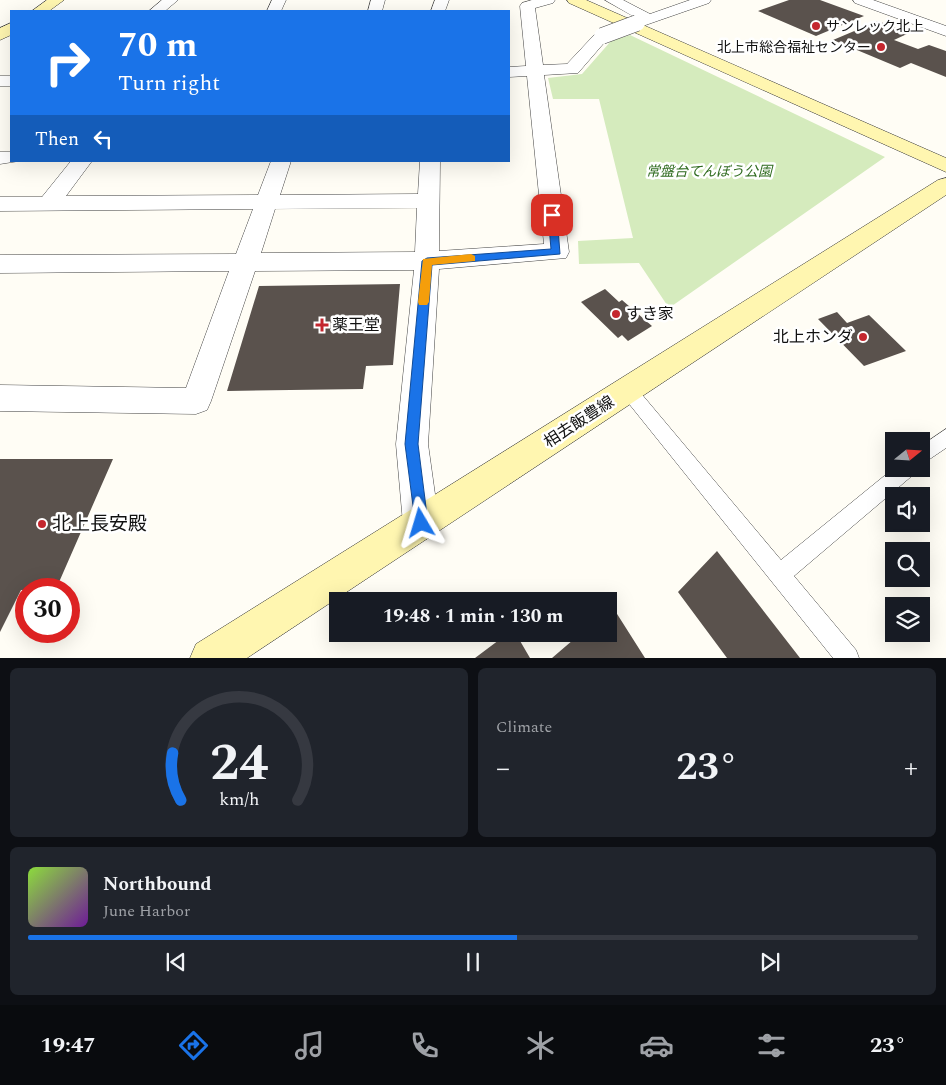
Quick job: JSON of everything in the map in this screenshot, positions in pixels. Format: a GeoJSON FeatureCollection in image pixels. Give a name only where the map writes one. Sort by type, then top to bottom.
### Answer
{"type":"FeatureCollection","features":[{"type":"Feature","properties":{"kind":"main road"},"geometry":{"type":"LineString","coordinates":[[41,10],[57,0]]}},
{"type":"Feature","properties":{"kind":"main road"},"geometry":{"type":"LineString","coordinates":[[574,0],[946,166]]}},
{"type":"Feature","properties":{"kind":"main road","name":"相去飯豊線"},"geometry":{"type":"LineString","coordinates":[[210,658],[946,185]]}},
{"type":"Feature","properties":{"kind":"street"},"geometry":{"type":"LineString","coordinates":[[157,10],[171,0]]}},
{"type":"Feature","properties":{"kind":"street"},"geometry":{"type":"LineString","coordinates":[[0,264],[427,261],[557,252],[536,70],[522,19],[527,6],[548,0]]}},
{"type":"Feature","properties":{"kind":"street"},"geometry":{"type":"LineString","coordinates":[[612,0],[643,21]]}},
{"type":"Feature","properties":{"kind":"street"},"geometry":{"type":"LineString","coordinates":[[510,72],[572,69],[602,36],[704,0]]}},
{"type":"Feature","properties":{"kind":"street"},"geometry":{"type":"LineString","coordinates":[[860,0],[946,31]]}},
{"type":"Feature","properties":{"kind":"street"},"geometry":{"type":"LineString","coordinates":[[48,204],[81,162]]}},
{"type":"Feature","properties":{"kind":"street"},"geometry":{"type":"LineString","coordinates":[[0,398],[196,400],[281,162]]}},
{"type":"Feature","properties":{"kind":"street"},"geometry":{"type":"LineString","coordinates":[[421,523],[412,444],[427,261],[430,162]]}},
{"type":"Feature","properties":{"kind":"street"},"geometry":{"type":"LineString","coordinates":[[0,204],[430,201]]}},
{"type":"Feature","properties":{"kind":"lane"},"geometry":{"type":"LineString","coordinates":[[628,390],[848,658]]}},
{"type":"Feature","properties":{"kind":"lane"},"geometry":{"type":"LineString","coordinates":[[930,450],[946,437]]}},
{"type":"Feature","properties":{"kind":"lane"},"geometry":{"type":"LineString","coordinates":[[780,574],[896,478]]}},
{"type":"Feature","properties":{"kind":"green space","name":"常盤台てんぼう公園"},"geometry":{"type":"Polygon","coordinates":[[[630,35],[885,157],[669,308],[639,263],[579,264],[578,241],[633,238],[599,99],[553,99],[548,78],[582,74],[611,41],[630,35]]]}},
{"type":"Feature","properties":{"kind":"building","name":"サンレック北上"},"geometry":{"type":"Polygon","coordinates":[[[789,0],[820,0],[864,16],[816,36],[758,11],[789,0]]]}},
{"type":"Feature","properties":{"kind":"building","name":"北上市総合福祉センター"},"geometry":{"type":"Polygon","coordinates":[[[878,21],[909,33],[894,40],[918,49],[929,45],[946,51],[946,77],[911,63],[900,68],[833,40],[878,21]]]}},
{"type":"Feature","properties":{"kind":"building","name":"薬王堂"},"geometry":{"type":"Polygon","coordinates":[[[400,284],[393,365],[366,366],[363,389],[227,391],[259,286],[400,284]]]}},
{"type":"Feature","properties":{"kind":"building","name":"すき家"},"geometry":{"type":"Polygon","coordinates":[[[605,289],[619,302],[622,300],[652,326],[628,341],[622,335],[618,338],[581,302],[605,289]]]}},
{"type":"Feature","properties":{"kind":"building","name":"北上ホンダ"},"geometry":{"type":"Polygon","coordinates":[[[837,312],[847,323],[869,315],[906,351],[864,366],[818,319],[837,312]]]}},
{"type":"Feature","properties":{"kind":"building","name":"北上長安殿"},"geometry":{"type":"Polygon","coordinates":[[[0,459],[113,459],[61,578],[15,578],[15,602],[0,632],[0,459]]]}},
{"type":"Feature","properties":{"kind":"building"},"geometry":{"type":"Polygon","coordinates":[[[717,551],[800,658],[727,658],[678,592],[717,551]]]}},
{"type":"Feature","properties":{"kind":"building"},"geometry":{"type":"Polygon","coordinates":[[[617,614],[645,658],[552,658],[571,642],[617,642],[617,614]]]}},
{"type":"Feature","properties":{"kind":"building"},"geometry":{"type":"Polygon","coordinates":[[[496,642],[521,642],[530,658],[475,658],[496,642]]]}},
{"type":"Feature","properties":{"kind":"slow traffic"},"geometry":{"type":"LineString","coordinates":[[423,302],[427,261],[471,258]]}},
{"type":"Feature","properties":{"kind":"place","name":"サンレック北上"},"geometry":{"type":"Point","coordinates":[816,26]}},
{"type":"Feature","properties":{"kind":"place","name":"北上市総合福祉センター"},"geometry":{"type":"Point","coordinates":[881,47]}},
{"type":"Feature","properties":{"kind":"place","name":"すき家"},"geometry":{"type":"Point","coordinates":[616,314]}},
{"type":"Feature","properties":{"kind":"place","name":"薬王堂"},"geometry":{"type":"Point","coordinates":[322,325]}},
{"type":"Feature","properties":{"kind":"place","name":"北上ホンダ"},"geometry":{"type":"Point","coordinates":[863,337]}},
{"type":"Feature","properties":{"kind":"place","name":"北上長安殿"},"geometry":{"type":"Point","coordinates":[42,524]}},
{"type":"Feature","properties":{"kind":"route"},"geometry":{"type":"LineString","coordinates":[[421,523],[412,444],[427,261],[557,252],[552,215]]}}]}
